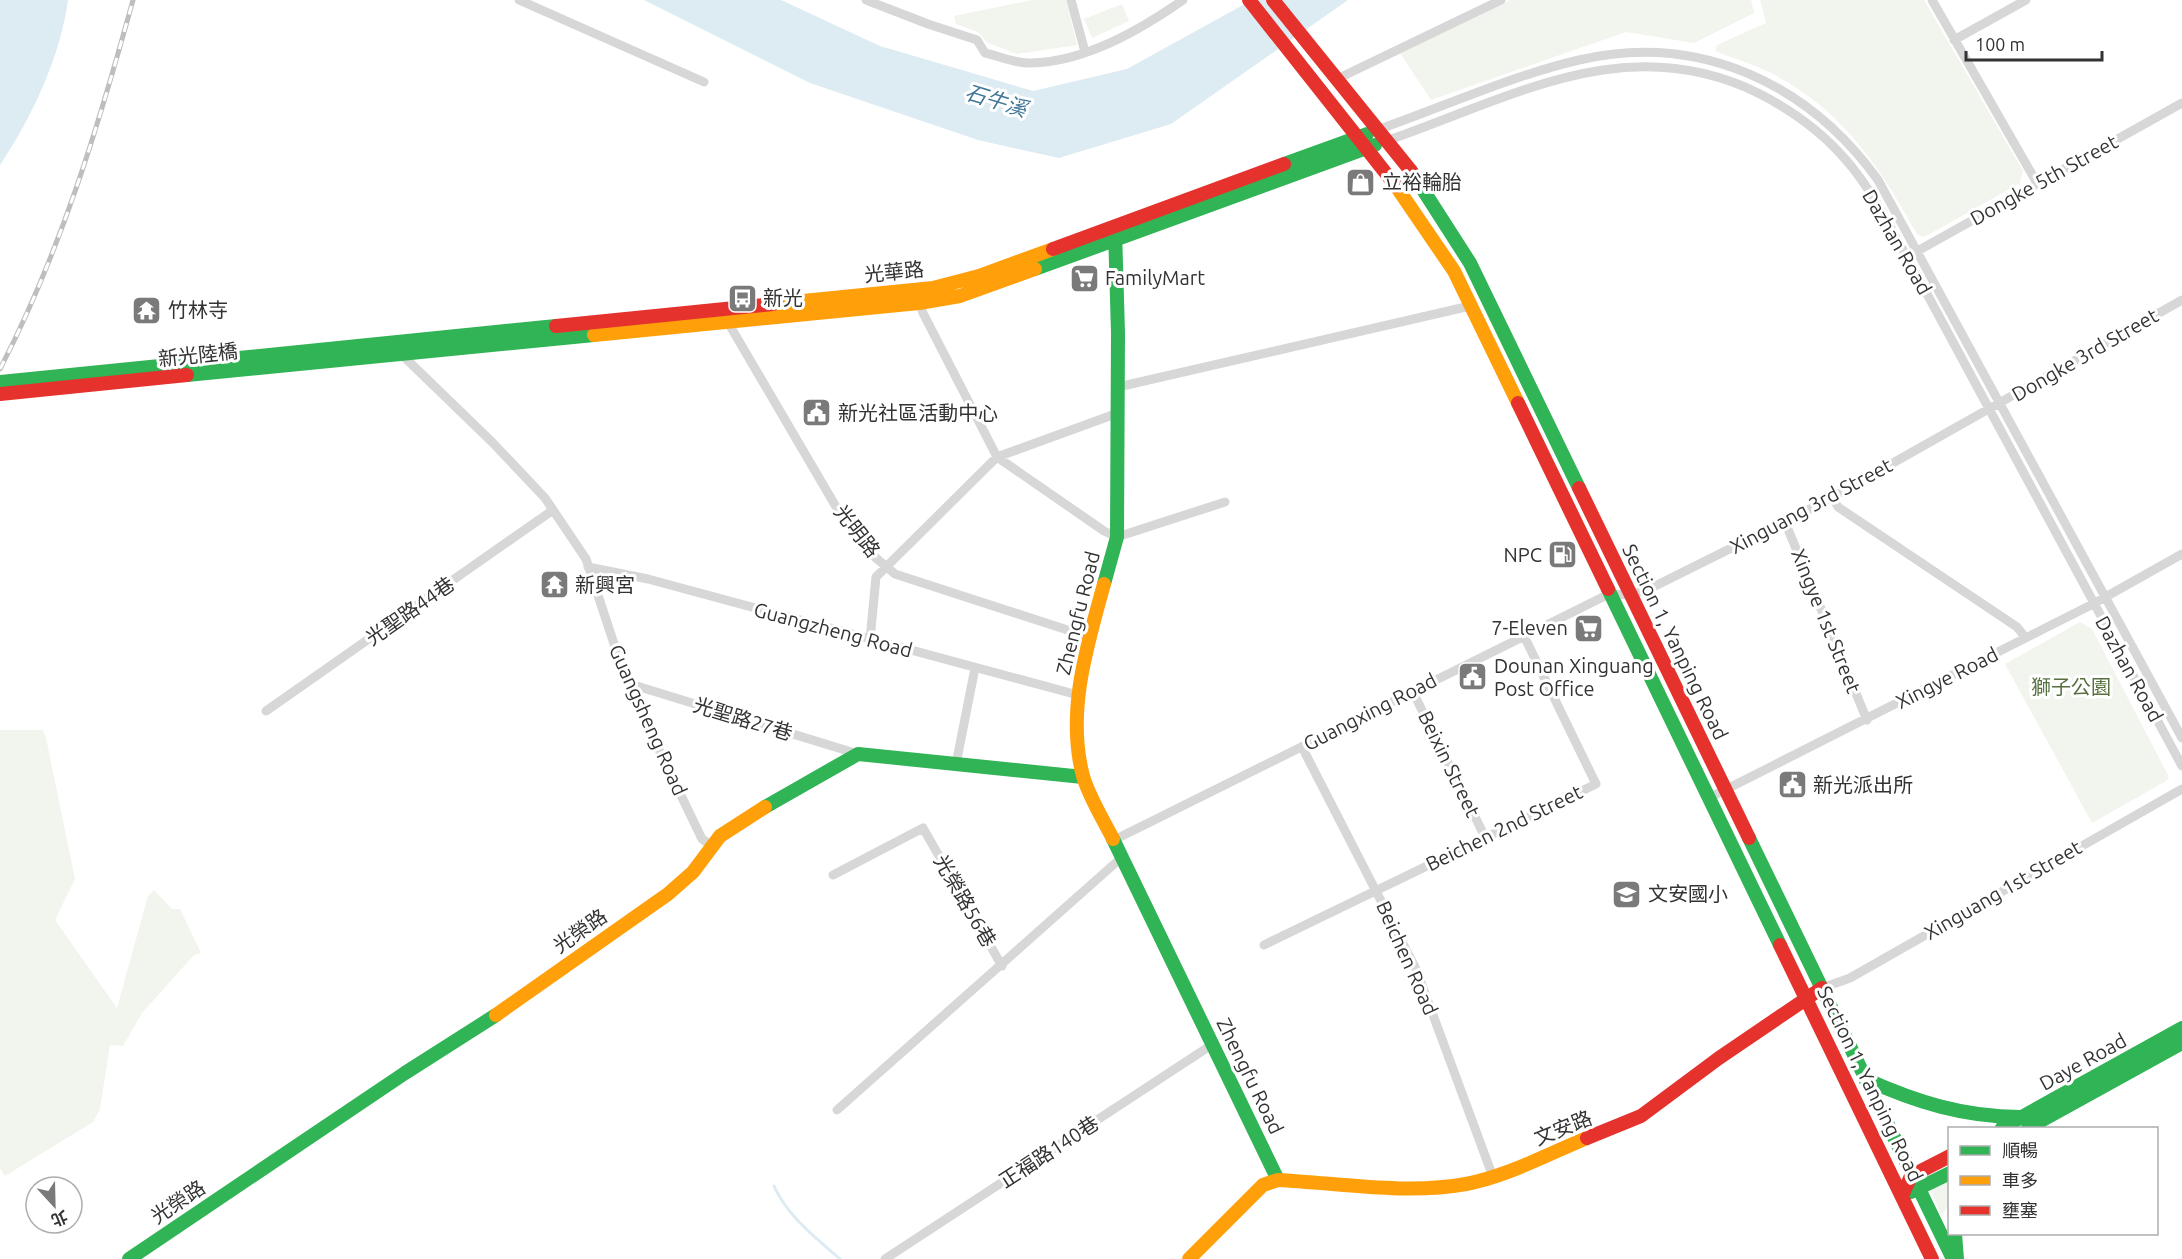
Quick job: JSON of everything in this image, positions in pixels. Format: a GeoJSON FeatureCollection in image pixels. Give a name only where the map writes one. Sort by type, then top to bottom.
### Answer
{"type":"FeatureCollection","features":[{"type":"Feature","properties":{"kind":"main road","name":"Section 1, Yanping Road"},"geometry":{"type":"LineString","coordinates":[[1249,0],[1406,198],[1454,271],[1932,1259]]}},
{"type":"Feature","properties":{"kind":"main road","name":"Section 1, Yanping Road"},"geometry":{"type":"LineString","coordinates":[[1273,0],[1420,182],[1444,217],[1487,295],[1911,1176],[1955,1259]]}},
{"type":"Feature","properties":{"kind":"main road","name":"光華路"},"geometry":{"type":"LineString","coordinates":[[390,341],[606,327],[918,296],[960,296],[998,284],[1115,233],[1377,130]]}},
{"type":"Feature","properties":{"kind":"main road","name":"光華路"},"geometry":{"type":"LineString","coordinates":[[1115,233],[1386,141]]}},
{"type":"Feature","properties":{"kind":"main road","name":"Zhengfu Road"},"geometry":{"type":"LineString","coordinates":[[1115,233],[1119,387],[1116,537],[1089,637],[1078,695],[1078,740],[1083,777],[1278,1180]]}},
{"type":"Feature","properties":{"kind":"main road","name":"光華路"},"geometry":{"type":"LineString","coordinates":[[400,354],[606,327]]}},
{"type":"Feature","properties":{"kind":"main road","name":"新光陸橋"},"geometry":{"type":"LineString","coordinates":[[0,382],[390,341]]}},
{"type":"Feature","properties":{"kind":"main road","name":"新光陸橋"},"geometry":{"type":"LineString","coordinates":[[0,394],[400,354]]}},
{"type":"Feature","properties":{"kind":"main road"},"geometry":{"type":"LineString","coordinates":[[1507,383],[1526,374]]}},
{"type":"Feature","properties":{"kind":"main road"},"geometry":{"type":"LineString","coordinates":[[1557,487],[1575,479]]}},
{"type":"Feature","properties":{"kind":"main road"},"geometry":{"type":"LineString","coordinates":[[858,754],[1083,777]]}},
{"type":"Feature","properties":{"kind":"main road","name":"光榮路"},"geometry":{"type":"LineString","coordinates":[[129,1259],[405,1073],[482,1025],[668,894],[693,872],[712,846],[731,827],[858,754]]}},
{"type":"Feature","properties":{"kind":"main road","name":"文安路"},"geometry":{"type":"LineString","coordinates":[[1278,1180],[1418,1188],[1465,1184],[1493,1177],[1641,1116],[1806,997],[1822,988]]}},
{"type":"Feature","properties":{"kind":"main road","name":"Daye Road"},"geometry":{"type":"LineString","coordinates":[[2088,1088],[2182,1028]]}},
{"type":"Feature","properties":{"kind":"main road","name":"Daye Road"},"geometry":{"type":"LineString","coordinates":[[2006,1127],[2026,1122],[2088,1088],[2182,1043]]}},
{"type":"Feature","properties":{"kind":"main road"},"geometry":{"type":"LineString","coordinates":[[1865,1080],[1948,1112],[2026,1122]]}},
{"type":"Feature","properties":{"kind":"main road"},"geometry":{"type":"LineString","coordinates":[[1902,1196],[1911,1176],[1948,1157]]}},
{"type":"Feature","properties":{"kind":"main road"},"geometry":{"type":"LineString","coordinates":[[1902,1196],[1948,1174]]}},
{"type":"Feature","properties":{"kind":"main road"},"geometry":{"type":"LineString","coordinates":[[1189,1259],[1263,1185],[1278,1180]]}},
{"type":"Feature","properties":{"kind":"main road"},"geometry":{"type":"LineString","coordinates":[[1955,1235],[1955,1259]]}},
{"type":"Feature","properties":{"kind":"street"},"geometry":{"type":"LineString","coordinates":[[519,0],[704,82]]}},
{"type":"Feature","properties":{"kind":"street"},"geometry":{"type":"LineString","coordinates":[[866,0],[977,40],[985,53],[1029,63],[1085,52],[1154,19],[1183,0]]}},
{"type":"Feature","properties":{"kind":"street"},"geometry":{"type":"LineString","coordinates":[[1071,0],[1085,52]]}},
{"type":"Feature","properties":{"kind":"street"},"geometry":{"type":"LineString","coordinates":[[1337,79],[1501,0]]}},
{"type":"Feature","properties":{"kind":"street"},"geometry":{"type":"LineString","coordinates":[[1932,0],[2037,183]]}},
{"type":"Feature","properties":{"kind":"street"},"geometry":{"type":"LineString","coordinates":[[1954,40],[2026,0]]}},
{"type":"Feature","properties":{"kind":"street","name":"Dazhan Road"},"geometry":{"type":"LineString","coordinates":[[1377,130],[1581,59],[1625,53],[1659,53],[1701,58],[1745,70],[1806,104],[1841,134],[1878,180],[2182,738]]}},
{"type":"Feature","properties":{"kind":"street","name":"Dazhan Road"},"geometry":{"type":"LineString","coordinates":[[1386,141],[1582,73],[1636,65],[1690,70],[1738,82],[1785,106],[1825,137],[1867,187],[2182,766]]}},
{"type":"Feature","properties":{"kind":"street","name":"Dongke 5th Street"},"geometry":{"type":"LineString","coordinates":[[1906,256],[2182,103]]}},
{"type":"Feature","properties":{"kind":"street"},"geometry":{"type":"LineString","coordinates":[[918,296],[997,458],[1104,531],[1116,537],[1225,502]]}},
{"type":"Feature","properties":{"kind":"street","name":"Dongke 3rd Street"},"geometry":{"type":"LineString","coordinates":[[1989,410],[2182,300]]}},
{"type":"Feature","properties":{"kind":"street"},"geometry":{"type":"LineString","coordinates":[[1119,387],[1470,306]]}},
{"type":"Feature","properties":{"kind":"street","name":"光明路"},"geometry":{"type":"LineString","coordinates":[[724,316],[842,517],[870,553],[895,574],[1089,637]]}},
{"type":"Feature","properties":{"kind":"street","name":"Guangsheng Road"},"geometry":{"type":"LineString","coordinates":[[390,341],[400,354],[492,442],[545,498],[553,510],[588,567],[627,683],[702,839],[712,846]]}},
{"type":"Feature","properties":{"kind":"street","name":"Xinguang 3rd Street"},"geometry":{"type":"LineString","coordinates":[[1630,595],[1649,589],[1785,522],[1989,410]]}},
{"type":"Feature","properties":{"kind":"street"},"geometry":{"type":"LineString","coordinates":[[870,640],[876,577],[885,565],[997,458],[1118,413]]}},
{"type":"Feature","properties":{"kind":"street"},"geometry":{"type":"LineString","coordinates":[[1832,497],[1838,507],[2017,627],[2025,638]]}},
{"type":"Feature","properties":{"kind":"street","name":"光聖路44巷"},"geometry":{"type":"LineString","coordinates":[[266,711],[553,510]]}},
{"type":"Feature","properties":{"kind":"street","name":"Xingye 1st Street"},"geometry":{"type":"LineString","coordinates":[[1785,522],[1866,720]]}},
{"type":"Feature","properties":{"kind":"street","name":"Xingye Road"},"geometry":{"type":"LineString","coordinates":[[1709,798],[2105,598],[2182,554]]}},
{"type":"Feature","properties":{"kind":"street","name":"Guangzheng Road"},"geometry":{"type":"LineString","coordinates":[[588,567],[639,577],[1078,695]]}},
{"type":"Feature","properties":{"kind":"street","name":"Guangxing Road"},"geometry":{"type":"LineString","coordinates":[[1114,840],[1609,594],[1630,595]]}},
{"type":"Feature","properties":{"kind":"street","name":"Beichen 2nd Street"},"geometry":{"type":"LineString","coordinates":[[1264,945],[1596,784],[1524,636]]}},
{"type":"Feature","properties":{"kind":"street"},"geometry":{"type":"LineString","coordinates":[[956,764],[975,668]]}},
{"type":"Feature","properties":{"kind":"street","name":"光聖路27巷"},"geometry":{"type":"LineString","coordinates":[[627,683],[858,754]]}},
{"type":"Feature","properties":{"kind":"street","name":"Beixin Street"},"geometry":{"type":"LineString","coordinates":[[1412,690],[1485,837]]}},
{"type":"Feature","properties":{"kind":"street","name":"Beichen Road"},"geometry":{"type":"LineString","coordinates":[[1302,747],[1416,969],[1493,1177]]}},
{"type":"Feature","properties":{"kind":"street","name":"Xinguang 1st Street"},"geometry":{"type":"LineString","coordinates":[[1822,988],[1850,978],[2182,789]]}},
{"type":"Feature","properties":{"kind":"street","name":"光榮路56巷"},"geometry":{"type":"LineString","coordinates":[[833,875],[923,828],[1002,966],[837,1110]]}},
{"type":"Feature","properties":{"kind":"street"},"geometry":{"type":"LineString","coordinates":[[1002,966],[1121,858]]}},
{"type":"Feature","properties":{"kind":"street","name":"正福路140巷"},"geometry":{"type":"LineString","coordinates":[[885,1259],[1213,1044]]}},
{"type":"Feature","properties":{"kind":"green space"},"geometry":{"type":"Polygon","coordinates":[[[1032,0],[1066,0],[1077,45],[1017,54],[988,43],[978,32],[956,24],[954,16],[1032,0]]]}},
{"type":"Feature","properties":{"kind":"green space"},"geometry":{"type":"Polygon","coordinates":[[[1511,0],[1751,0],[1754,13],[1694,43],[1626,32],[1431,100],[1400,53],[1511,0]]]}},
{"type":"Feature","properties":{"kind":"green space"},"geometry":{"type":"Polygon","coordinates":[[[1760,0],[1924,0],[2023,171],[2020,183],[1928,235],[1923,237],[1917,234],[1874,164],[1858,143],[1821,106],[1775,75],[1715,51],[1717,45],[1766,23],[1760,0]]]}},
{"type":"Feature","properties":{"kind":"green space"},"geometry":{"type":"Polygon","coordinates":[[[1122,4],[1129,21],[1092,38],[1084,19],[1122,4]]]}},
{"type":"Feature","properties":{"kind":"green space","name":"獅子公園"},"geometry":{"type":"Polygon","coordinates":[[[2080,622],[2092,629],[2169,777],[2166,781],[2092,823],[2005,664],[2080,622]]]}},
{"type":"Feature","properties":{"kind":"green space"},"geometry":{"type":"Polygon","coordinates":[[[0,730],[43,730],[75,879],[55,920],[117,1008],[148,896],[154,890],[172,909],[180,909],[201,953],[194,955],[142,1013],[123,1046],[110,1045],[100,1109],[93,1122],[5,1176],[0,1168],[0,730]]]}},
{"type":"Feature","properties":{"kind":"green space"},"geometry":{"type":"Polygon","coordinates":[[[1948,1180],[1948,1204],[1942,1217],[1930,1189],[1948,1180]]]}},
{"type":"Feature","properties":{"kind":"water"},"geometry":{"type":"Polygon","coordinates":[[[0,0],[68,0],[58,44],[43,86],[23,127],[0,165],[0,0]]]}},
{"type":"Feature","properties":{"kind":"water","name":"石牛溪"},"geometry":{"type":"Polygon","coordinates":[[[644,0],[781,0],[880,46],[1033,91],[1127,69],[1252,0],[1348,0],[1171,124],[1059,158],[978,140],[810,83],[644,0]]]}},
{"type":"Feature","properties":{"kind":"waterway"},"geometry":{"type":"LineString","coordinates":[[774,1186],[794,1217],[840,1259]]}},
{"type":"Feature","properties":{"kind":"railway"},"geometry":{"type":"LineString","coordinates":[[0,369],[22,324],[60,234],[92,141],[133,0]]}},
{"type":"Feature","properties":{"kind":"traffic: fast"},"geometry":{"type":"LineString","coordinates":[[1284,164],[1367,134]]}},
{"type":"Feature","properties":{"kind":"traffic: fast"},"geometry":{"type":"LineString","coordinates":[[1035,269],[1375,145]]}},
{"type":"Feature","properties":{"kind":"traffic: fast"},"geometry":{"type":"LineString","coordinates":[[1411,171],[1470,263],[1579,488]]}},
{"type":"Feature","properties":{"kind":"traffic: fast"},"geometry":{"type":"LineString","coordinates":[[1104,584],[1117,537],[1118,333],[1115,230]]}},
{"type":"Feature","properties":{"kind":"traffic: fast"},"geometry":{"type":"LineString","coordinates":[[0,382],[556,326]]}},
{"type":"Feature","properties":{"kind":"traffic: fast"},"geometry":{"type":"LineString","coordinates":[[187,375],[594,335]]}},
{"type":"Feature","properties":{"kind":"traffic: fast"},"geometry":{"type":"LineString","coordinates":[[1608,589],[1780,945]]}},
{"type":"Feature","properties":{"kind":"traffic: fast"},"geometry":{"type":"LineString","coordinates":[[765,807],[858,754],[1083,777]]}},
{"type":"Feature","properties":{"kind":"traffic: fast"},"geometry":{"type":"LineString","coordinates":[[1749,838],[1953,1259]]}},
{"type":"Feature","properties":{"kind":"traffic: fast"},"geometry":{"type":"LineString","coordinates":[[1113,839],[1278,1180]]}},
{"type":"Feature","properties":{"kind":"traffic: fast"},"geometry":{"type":"LineString","coordinates":[[129,1259],[405,1073],[496,1015]]}},
{"type":"Feature","properties":{"kind":"traffic: fast"},"geometry":{"type":"LineString","coordinates":[[2004,1127],[2182,1028]]}},
{"type":"Feature","properties":{"kind":"traffic: fast"},"geometry":{"type":"LineString","coordinates":[[2030,1127],[2182,1043]]}},
{"type":"Feature","properties":{"kind":"traffic: fast"},"geometry":{"type":"LineString","coordinates":[[1865,1079],[1903,1095],[1941,1107],[1979,1114],[2020,1117]]}},
{"type":"Feature","properties":{"kind":"traffic: fast"},"geometry":{"type":"LineString","coordinates":[[1911,1192],[1948,1174]]}},
{"type":"Feature","properties":{"kind":"traffic: fast"},"geometry":{"type":"LineString","coordinates":[[1955,1235],[1957,1259]]}},
{"type":"Feature","properties":{"kind":"traffic: slow"},"geometry":{"type":"LineString","coordinates":[[1396,186],[1454,271],[1518,403]]}},
{"type":"Feature","properties":{"kind":"traffic: slow"},"geometry":{"type":"LineString","coordinates":[[773,304],[933,288],[979,276],[1053,249]]}},
{"type":"Feature","properties":{"kind":"traffic: slow"},"geometry":{"type":"LineString","coordinates":[[594,335],[919,303],[960,296],[1035,269]]}},
{"type":"Feature","properties":{"kind":"traffic: slow"},"geometry":{"type":"LineString","coordinates":[[1104,584],[1085,655],[1077,728],[1078,752],[1083,776],[1092,800],[1113,839]]}},
{"type":"Feature","properties":{"kind":"traffic: slow"},"geometry":{"type":"LineString","coordinates":[[496,1015],[668,894],[693,872],[720,836],[765,807]]}},
{"type":"Feature","properties":{"kind":"traffic: slow"},"geometry":{"type":"LineString","coordinates":[[1189,1259],[1263,1185],[1278,1180],[1396,1188],[1466,1184],[1497,1176],[1587,1138]]}},
{"type":"Feature","properties":{"kind":"traffic: jam"},"geometry":{"type":"LineString","coordinates":[[1249,0],[1396,186]]}},
{"type":"Feature","properties":{"kind":"traffic: jam"},"geometry":{"type":"LineString","coordinates":[[1273,0],[1411,171]]}},
{"type":"Feature","properties":{"kind":"traffic: jam"},"geometry":{"type":"LineString","coordinates":[[1053,249],[1284,164]]}},
{"type":"Feature","properties":{"kind":"traffic: jam"},"geometry":{"type":"LineString","coordinates":[[556,326],[773,304]]}},
{"type":"Feature","properties":{"kind":"traffic: jam"},"geometry":{"type":"LineString","coordinates":[[0,394],[187,375]]}},
{"type":"Feature","properties":{"kind":"traffic: jam"},"geometry":{"type":"LineString","coordinates":[[1518,403],[1608,589]]}},
{"type":"Feature","properties":{"kind":"traffic: jam"},"geometry":{"type":"LineString","coordinates":[[1579,488],[1749,838]]}},
{"type":"Feature","properties":{"kind":"traffic: jam"},"geometry":{"type":"LineString","coordinates":[[1780,945],[1932,1259]]}},
{"type":"Feature","properties":{"kind":"traffic: jam"},"geometry":{"type":"LineString","coordinates":[[1587,1138],[1641,1116],[1719,1058],[1822,988]]}},
{"type":"Feature","properties":{"kind":"traffic: jam"},"geometry":{"type":"LineString","coordinates":[[1902,1196],[1911,1176],[1948,1157]]}},
{"type":"Feature","properties":{"kind":"place","name":"立裕輪胎"},"geometry":{"type":"Point","coordinates":[1361,182]}},
{"type":"Feature","properties":{"kind":"place","name":"FamilyMart"},"geometry":{"type":"Point","coordinates":[1084,278]}},
{"type":"Feature","properties":{"kind":"place","name":"新光"},"geometry":{"type":"Point","coordinates":[742,298]}},
{"type":"Feature","properties":{"kind":"place","name":"竹林寺"},"geometry":{"type":"Point","coordinates":[147,310]}},
{"type":"Feature","properties":{"kind":"place","name":"新光社區活動中心"},"geometry":{"type":"Point","coordinates":[817,413]}},
{"type":"Feature","properties":{"kind":"place","name":"NPC"},"geometry":{"type":"Point","coordinates":[1563,555]}},
{"type":"Feature","properties":{"kind":"place","name":"新興宮"},"geometry":{"type":"Point","coordinates":[554,585]}},
{"type":"Feature","properties":{"kind":"place","name":"7-Eleven"},"geometry":{"type":"Point","coordinates":[1589,628]}},
{"type":"Feature","properties":{"kind":"place","name":"Dounan Xinguang Post Office"},"geometry":{"type":"Point","coordinates":[1473,677]}},
{"type":"Feature","properties":{"kind":"place","name":"新光派出所"},"geometry":{"type":"Point","coordinates":[1792,785]}},
{"type":"Feature","properties":{"kind":"place","name":"文安國小"},"geometry":{"type":"Point","coordinates":[1627,894]}}]}
